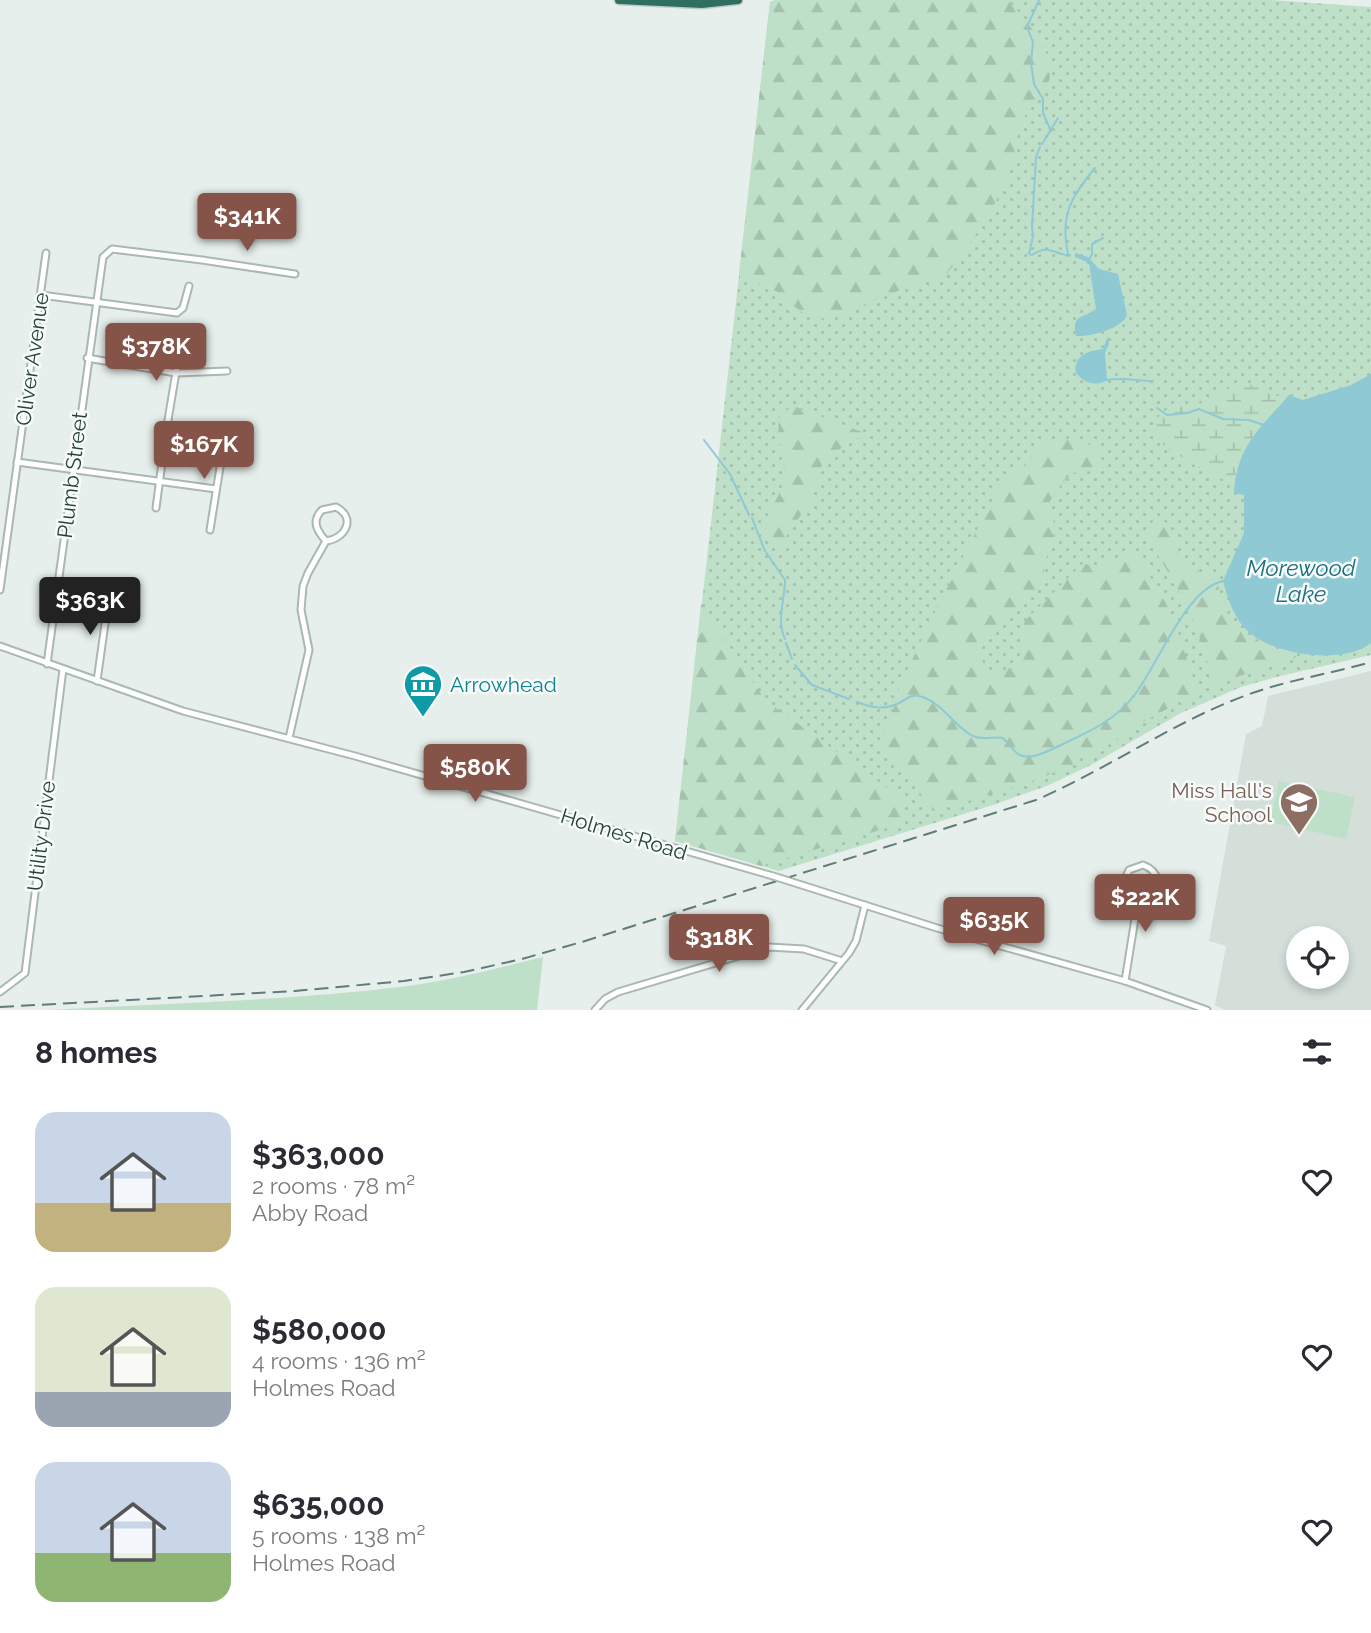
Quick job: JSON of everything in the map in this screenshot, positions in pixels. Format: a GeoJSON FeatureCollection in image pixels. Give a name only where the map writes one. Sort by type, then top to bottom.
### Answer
{"type":"FeatureCollection","features":[{"type":"Feature","properties":{"kind":"highway"},"geometry":{"type":"LineString","coordinates":[[619,0],[702,4],[738,0]]}},
{"type":"Feature","properties":{"kind":"street","name":"Plumb Street"},"geometry":{"type":"LineString","coordinates":[[47,663],[103,257],[112,249],[295,274]]}},
{"type":"Feature","properties":{"kind":"street","name":"Oliver Avenue"},"geometry":{"type":"LineString","coordinates":[[0,590],[46,253]]}},
{"type":"Feature","properties":{"kind":"street"},"geometry":{"type":"LineString","coordinates":[[41,295],[181,312],[189,286]]}},
{"type":"Feature","properties":{"kind":"street"},"geometry":{"type":"LineString","coordinates":[[88,358],[176,373],[226,371]]}},
{"type":"Feature","properties":{"kind":"street"},"geometry":{"type":"LineString","coordinates":[[156,508],[178,359]]}},
{"type":"Feature","properties":{"kind":"street"},"geometry":{"type":"LineString","coordinates":[[211,530],[225,436]]}},
{"type":"Feature","properties":{"kind":"street"},"geometry":{"type":"LineString","coordinates":[[18,463],[216,489]]}},
{"type":"Feature","properties":{"kind":"street"},"geometry":{"type":"LineString","coordinates":[[289,738],[309,650],[301,610],[303,586],[326,541],[342,536],[346,530],[345,513],[336,508],[322,510],[316,517],[316,528],[326,541]]}},
{"type":"Feature","properties":{"kind":"street"},"geometry":{"type":"LineString","coordinates":[[97,681],[109,595]]}},
{"type":"Feature","properties":{"kind":"street","name":"Holmes Road"},"geometry":{"type":"LineString","coordinates":[[0,646],[183,711],[289,738],[773,876],[1125,981],[1207,1010]]}},
{"type":"Feature","properties":{"kind":"street","name":"Utility Drive"},"geometry":{"type":"LineString","coordinates":[[0,992],[25,973],[63,669]]}},
{"type":"Feature","properties":{"kind":"street"},"geometry":{"type":"LineString","coordinates":[[1143,865],[1156,874],[1158,886],[1149,898],[1138,900],[1127,893],[1124,878],[1131,868],[1143,865]]}},
{"type":"Feature","properties":{"kind":"street"},"geometry":{"type":"LineString","coordinates":[[1125,981],[1138,900]]}},
{"type":"Feature","properties":{"kind":"street"},"geometry":{"type":"LineString","coordinates":[[802,1010],[856,941],[865,905]]}},
{"type":"Feature","properties":{"kind":"street"},"geometry":{"type":"LineString","coordinates":[[595,1010],[605,999],[618,992],[765,947],[800,948],[842,961]]}},
{"type":"Feature","properties":{"kind":"shaded area","name":"Miss Hall's School"},"geometry":{"type":"Polygon","coordinates":[[[1371,671],[1371,1010],[1225,1010],[1215,1005],[1226,946],[1209,941],[1246,734],[1262,726],[1268,696],[1371,671]]]}},
{"type":"Feature","properties":{"kind":"green space"},"geometry":{"type":"Polygon","coordinates":[[[1008,0],[1040,40],[1050,68],[1048,85],[1022,123],[1006,180],[992,209],[965,250],[940,279],[910,286],[830,319],[807,317],[778,292],[739,273],[770,2],[1008,0]]]}},
{"type":"Feature","properties":{"kind":"green space"},"geometry":{"type":"Polygon","coordinates":[[[1271,0],[1371,7],[1371,655],[1241,687],[1181,713],[1093,764],[1049,785],[779,871],[675,841],[770,2],[1271,0]]]}},
{"type":"Feature","properties":{"kind":"green space"},"geometry":{"type":"Polygon","coordinates":[[[1243,381],[1274,396],[1289,395],[1252,438],[1240,462],[1234,491],[1219,477],[1207,473],[1164,446],[1156,435],[1154,426],[1157,418],[1166,410],[1203,403],[1243,381]]]}},
{"type":"Feature","properties":{"kind":"green space"},"geometry":{"type":"Polygon","coordinates":[[[796,407],[862,432],[862,436],[828,456],[823,462],[809,505],[780,548],[775,548],[765,531],[768,515],[783,483],[784,466],[778,432],[779,422],[781,412],[796,407]]]}},
{"type":"Feature","properties":{"kind":"green space"},"geometry":{"type":"Polygon","coordinates":[[[1075,439],[1093,446],[1102,455],[1098,467],[1069,476],[1050,501],[1055,529],[1043,577],[1037,590],[985,639],[981,652],[983,663],[992,672],[1005,670],[1018,661],[1025,621],[1082,564],[1104,564],[1131,554],[1137,556],[1174,620],[1198,692],[1130,729],[1112,743],[1079,759],[1071,766],[1017,787],[933,811],[904,771],[877,749],[892,714],[899,688],[939,603],[1001,484],[1024,467],[1048,440],[1075,439]]]}},
{"type":"Feature","properties":{"kind":"green space"},"geometry":{"type":"Polygon","coordinates":[[[1161,519],[1169,527],[1184,563],[1197,572],[1217,578],[1226,610],[1233,622],[1253,639],[1297,657],[1212,685],[1196,627],[1148,539],[1148,524],[1161,519]]]}},
{"type":"Feature","properties":{"kind":"green space"},"geometry":{"type":"Polygon","coordinates":[[[701,604],[765,700],[897,796],[905,806],[903,823],[761,866],[675,841],[701,604]]]}},
{"type":"Feature","properties":{"kind":"green space"},"geometry":{"type":"Polygon","coordinates":[[[1279,781],[1355,797],[1346,839],[1270,822],[1279,781]]]}},
{"type":"Feature","properties":{"kind":"green space"},"geometry":{"type":"Polygon","coordinates":[[[543,957],[537,1010],[50,1010],[363,991],[441,980],[543,957]]]}},
{"type":"Feature","properties":{"kind":"water"},"geometry":{"type":"Polygon","coordinates":[[[1075,253],[1088,257],[1099,269],[1118,274],[1127,315],[1112,328],[1076,336],[1077,320],[1096,309],[1089,263],[1075,257],[1075,253]]]}},
{"type":"Feature","properties":{"kind":"water"},"geometry":{"type":"Polygon","coordinates":[[[1108,336],[1109,344],[1105,353],[1107,380],[1099,383],[1086,381],[1076,373],[1077,362],[1087,353],[1103,349],[1108,336]]]}},
{"type":"Feature","properties":{"kind":"water","name":"Morewood Lake"},"geometry":{"type":"Polygon","coordinates":[[[1371,374],[1371,643],[1345,654],[1311,655],[1293,652],[1251,634],[1236,617],[1230,603],[1223,581],[1244,533],[1244,495],[1234,493],[1236,476],[1252,439],[1289,395],[1303,400],[1351,385],[1371,374]]]}},
{"type":"Feature","properties":{"kind":"waterway"},"geometry":{"type":"LineString","coordinates":[[1039,0],[1027,27],[1033,42],[1031,63],[1034,84],[1043,99],[1043,113],[1051,131]]}},
{"type":"Feature","properties":{"kind":"waterway"},"geometry":{"type":"LineString","coordinates":[[1042,144],[1058,118]]}},
{"type":"Feature","properties":{"kind":"waterway"},"geometry":{"type":"LineString","coordinates":[[1040,147],[1036,157],[1033,236],[1029,254],[1049,250],[1070,255]]}},
{"type":"Feature","properties":{"kind":"waterway"},"geometry":{"type":"LineString","coordinates":[[1068,254],[1065,229],[1069,208],[1095,168]]}},
{"type":"Feature","properties":{"kind":"waterway"},"geometry":{"type":"LineString","coordinates":[[1089,260],[1092,244],[1103,238]]}},
{"type":"Feature","properties":{"kind":"waterway"},"geometry":{"type":"LineString","coordinates":[[1106,380],[1153,381]]}},
{"type":"Feature","properties":{"kind":"waterway"},"geometry":{"type":"LineString","coordinates":[[1157,408],[1167,415],[1199,409],[1223,419],[1249,420],[1264,425]]}},
{"type":"Feature","properties":{"kind":"waterway"},"geometry":{"type":"LineString","coordinates":[[704,440],[730,474],[749,515]]}},
{"type":"Feature","properties":{"kind":"waterway"},"geometry":{"type":"LineString","coordinates":[[752,518],[765,551],[785,580],[781,617],[785,639]]}},
{"type":"Feature","properties":{"kind":"waterway"},"geometry":{"type":"LineString","coordinates":[[857,702],[884,707],[911,696],[919,696],[934,703],[964,731],[975,737],[1003,738],[1023,756],[1041,754],[1083,735],[1118,713],[1133,697],[1184,613],[1209,587],[1223,581]]}},
{"type":"Feature","properties":{"kind":"waterway"},"geometry":{"type":"LineString","coordinates":[[786,643],[792,659]]}},
{"type":"Feature","properties":{"kind":"waterway"},"geometry":{"type":"LineString","coordinates":[[795,665],[812,685],[849,699]]}},
{"type":"Feature","properties":{"kind":"railway"},"geometry":{"type":"LineString","coordinates":[[0,1007],[295,991],[404,981],[464,972],[522,959],[1036,800],[1220,706],[1277,685],[1371,662]]}},
{"type":"Feature","properties":{"kind":"place","name":"Arrowhead"},"geometry":{"type":"Point","coordinates":[423,718]}},
{"type":"Feature","properties":{"kind":"place","name":"Miss Hall's School"},"geometry":{"type":"Point","coordinates":[1299,836]}}]}
